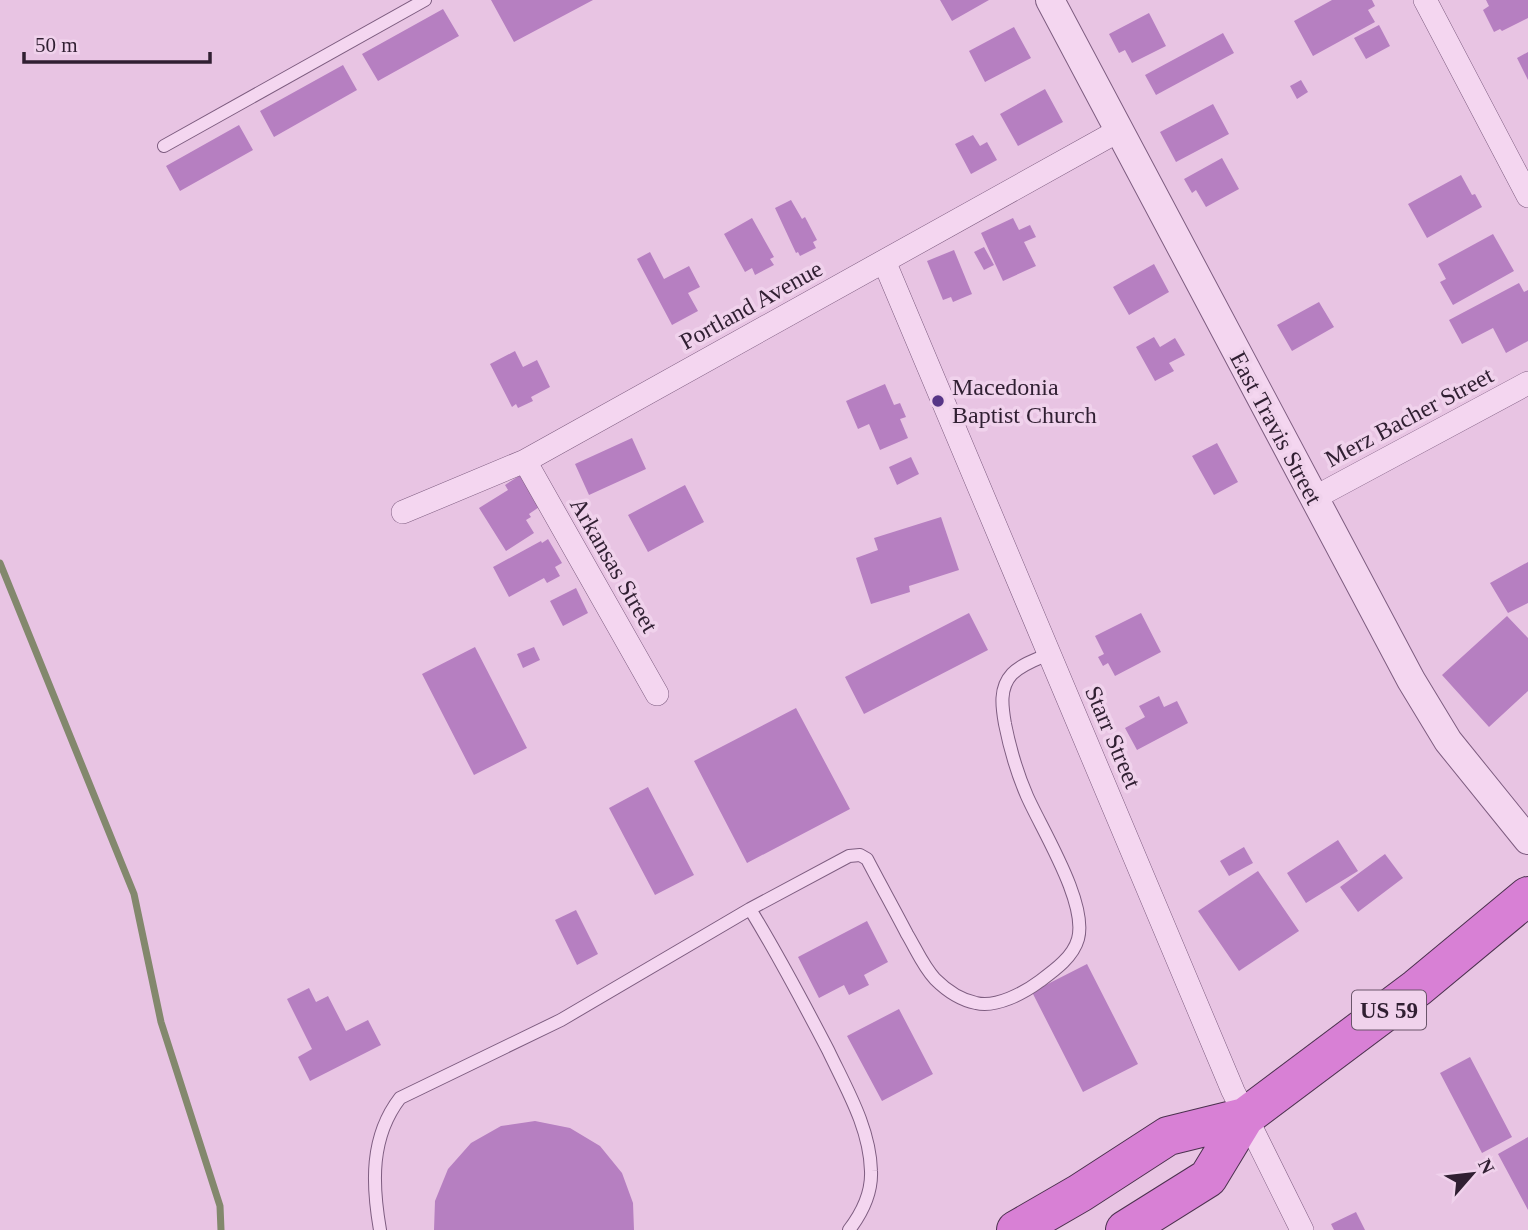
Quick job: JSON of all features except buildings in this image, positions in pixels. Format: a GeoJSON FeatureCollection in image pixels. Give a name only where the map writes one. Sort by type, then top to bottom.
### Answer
{"type":"FeatureCollection","features":[{"type":"Feature","properties":{"kind":"highway","name":"US 59"},"geometry":{"type":"LineString","coordinates":[[1125,1230],[1208,1178],[1245,1117],[1385,1013],[1469,947],[1528,896]]}},
{"type":"Feature","properties":{"kind":"highway","name":"US 59"},"geometry":{"type":"LineString","coordinates":[[1016,1230],[1080,1194],[1168,1136],[1245,1117]]}},
{"type":"Feature","properties":{"kind":"street","name":"East Travis Street"},"geometry":{"type":"LineString","coordinates":[[1050,0],[1435,721],[1466,766],[1528,840]]}},
{"type":"Feature","properties":{"kind":"street"},"geometry":{"type":"LineString","coordinates":[[1425,0],[1528,196]]}},
{"type":"Feature","properties":{"kind":"street","name":"Portland Avenue"},"geometry":{"type":"LineString","coordinates":[[403,512],[525,461],[1118,131]]}},
{"type":"Feature","properties":{"kind":"street","name":"Starr Street"},"geometry":{"type":"LineString","coordinates":[[884,261],[1245,1117],[1302,1230]]}},
{"type":"Feature","properties":{"kind":"street","name":"Merz Bacher Street"},"geometry":{"type":"LineString","coordinates":[[1314,498],[1528,383]]}},
{"type":"Feature","properties":{"kind":"street","name":"Arkansas Street"},"geometry":{"type":"LineString","coordinates":[[525,461],[657,694]]}},
{"type":"Feature","properties":{"kind":"lane"},"geometry":{"type":"LineString","coordinates":[[164,146],[425,0]]}},
{"type":"Feature","properties":{"kind":"lane"},"geometry":{"type":"LineString","coordinates":[[380,1230],[374,1185],[375,1161],[382,1129],[400,1098],[561,1020],[750,909],[849,856],[860,855],[867,859],[926,967],[949,991],[978,1004],[993,1003],[1025,990],[1051,973],[1073,950],[1079,937],[1077,905],[1026,794],[1009,741],[1001,701],[1004,686],[1012,674],[1026,664],[1049,654]]}},
{"type":"Feature","properties":{"kind":"lane"},"geometry":{"type":"LineString","coordinates":[[750,909],[799,993],[845,1085],[865,1134],[871,1172],[870,1190],[849,1230]]}},
{"type":"Feature","properties":{"kind":"waterway"},"geometry":{"type":"LineString","coordinates":[[0,563],[134,894],[161,1022],[220,1206],[221,1230]]}},
{"type":"Feature","properties":{"kind":"place","name":"Macedonia Baptist Church"},"geometry":{"type":"Point","coordinates":[938,401]}}]}
